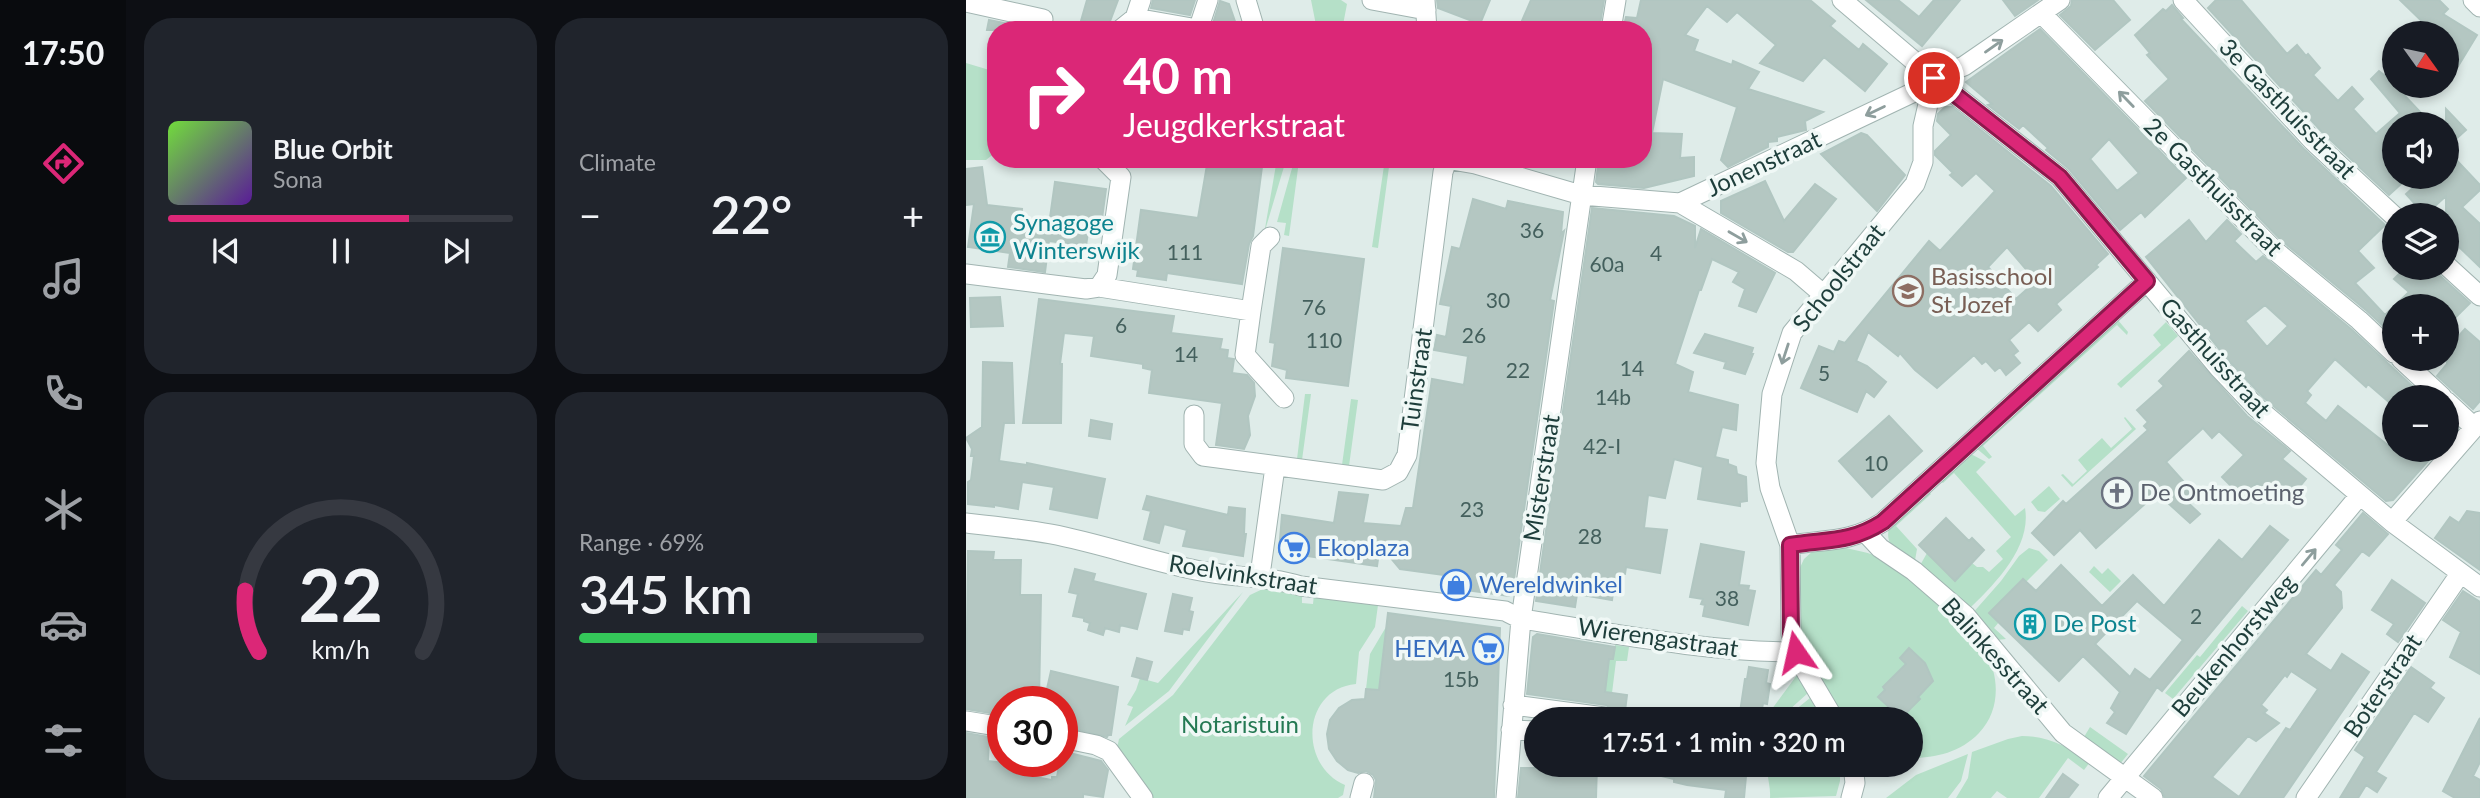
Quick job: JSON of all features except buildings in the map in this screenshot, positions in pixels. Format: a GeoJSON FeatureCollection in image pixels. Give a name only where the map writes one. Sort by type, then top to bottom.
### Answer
{"type":"FeatureCollection","features":[{"type":"Feature","properties":{"kind":"street"},"geometry":{"type":"LineString","coordinates":[[1201,21],[1208,0]]}},
{"type":"Feature","properties":{"kind":"street"},"geometry":{"type":"LineString","coordinates":[[1245,0],[1252,21]]}},
{"type":"Feature","properties":{"kind":"street"},"geometry":{"type":"LineString","coordinates":[[1372,0],[1426,13]]}},
{"type":"Feature","properties":{"kind":"street"},"geometry":{"type":"LineString","coordinates":[[1612,21],[1616,0]]}},
{"type":"Feature","properties":{"kind":"street","name":"Gasthuisstraat"},"geometry":{"type":"LineString","coordinates":[[1842,0],[1934,78],[2060,177],[2219,369],[2256,407],[2392,522],[2480,587]]}},
{"type":"Feature","properties":{"kind":"street","name":"Jonenstraat"},"geometry":{"type":"LineString","coordinates":[[1489,168],[1581,195],[1680,203],[1912,93],[1934,78],[1964,66],[2060,0]]}},
{"type":"Feature","properties":{"kind":"street","name":"3e Gasthuisstraat"},"geometry":{"type":"LineString","coordinates":[[2183,0],[2313,141],[2382,205]]}},
{"type":"Feature","properties":{"kind":"street"},"geometry":{"type":"LineString","coordinates":[[2473,0],[2480,7]]}},
{"type":"Feature","properties":{"kind":"street"},"geometry":{"type":"LineString","coordinates":[[966,2],[1032,21]]}},
{"type":"Feature","properties":{"kind":"street"},"geometry":{"type":"LineString","coordinates":[[1138,9],[1172,21]]}},
{"type":"Feature","properties":{"kind":"street","name":"2e Gasthuisstraat"},"geometry":{"type":"LineString","coordinates":[[2041,13],[2273,249],[2382,341]]}},
{"type":"Feature","properties":{"kind":"street","name":"Schoolstraat"},"geometry":{"type":"LineString","coordinates":[[1796,652],[1791,634],[1790,545],[1770,488],[1766,463],[1772,394],[1792,333],[1915,184],[1923,162],[1923,126],[1934,78]]}},
{"type":"Feature","properties":{"kind":"street"},"geometry":{"type":"LineString","coordinates":[[1099,287],[1107,275],[1121,177],[1112,168]]}},
{"type":"Feature","properties":{"kind":"street","name":"Tuinstraat"},"geometry":{"type":"LineString","coordinates":[[1194,415],[1194,443],[1203,456],[1383,480],[1391,477],[1403,466],[1407,455],[1444,168]]}},
{"type":"Feature","properties":{"kind":"street","name":"Misterstraat"},"geometry":{"type":"LineString","coordinates":[[1506,798],[1521,619],[1586,168]]}},
{"type":"Feature","properties":{"kind":"street"},"geometry":{"type":"LineString","coordinates":[[1680,203],[1796,271],[1824,295]]}},
{"type":"Feature","properties":{"kind":"street"},"geometry":{"type":"LineString","coordinates":[[1270,237],[1261,246],[1245,355],[1284,398]]}},
{"type":"Feature","properties":{"kind":"street"},"geometry":{"type":"LineString","coordinates":[[966,274],[1086,289],[1099,287],[1251,311]]}},
{"type":"Feature","properties":{"kind":"street"},"geometry":{"type":"LineString","coordinates":[[2459,277],[2480,296]]}},
{"type":"Feature","properties":{"kind":"street"},"geometry":{"type":"LineString","coordinates":[[1790,545],[1851,539],[1883,522],[2147,281]]}},
{"type":"Feature","properties":{"kind":"street"},"geometry":{"type":"LineString","coordinates":[[2414,371],[2429,385]]}},
{"type":"Feature","properties":{"kind":"street"},"geometry":{"type":"LineString","coordinates":[[2392,522],[2477,424],[2459,411]]}},
{"type":"Feature","properties":{"kind":"street"},"geometry":{"type":"LineString","coordinates":[[1255,576],[1261,568],[1275,467]]}},
{"type":"Feature","properties":{"kind":"street","name":"Beukenhorstweg"},"geometry":{"type":"LineString","coordinates":[[2108,798],[2360,495]]}},
{"type":"Feature","properties":{"kind":"street","name":"Roelvinkstraat"},"geometry":{"type":"LineString","coordinates":[[966,523],[1051,534],[1193,570],[1280,579],[1301,586],[1505,611],[1521,619]]}},
{"type":"Feature","properties":{"kind":"street","name":"Balinkesstraat"},"geometry":{"type":"LineString","coordinates":[[1866,533],[1880,548],[1914,571],[1948,600],[1988,643],[2063,733],[2153,798]]}},
{"type":"Feature","properties":{"kind":"street","name":"Boterstraat"},"geometry":{"type":"LineString","coordinates":[[2306,798],[2460,574]]}},
{"type":"Feature","properties":{"kind":"street","name":"Wierengastraat"},"geometry":{"type":"LineString","coordinates":[[1521,619],[1689,644],[1759,652],[1796,652]]}},
{"type":"Feature","properties":{"kind":"street"},"geometry":{"type":"LineString","coordinates":[[1796,652],[1827,707]]}},
{"type":"Feature","properties":{"kind":"street"},"geometry":{"type":"LineString","coordinates":[[1513,705],[1528,707]]}},
{"type":"Feature","properties":{"kind":"street"},"geometry":{"type":"LineString","coordinates":[[966,721],[987,724]]}},
{"type":"Feature","properties":{"kind":"street"},"geometry":{"type":"LineString","coordinates":[[1511,730],[1524,731]]}},
{"type":"Feature","properties":{"kind":"street"},"geometry":{"type":"LineString","coordinates":[[1078,741],[1108,751],[1119,762],[1143,798]]}},
{"type":"Feature","properties":{"kind":"street"},"geometry":{"type":"LineString","coordinates":[[1851,798],[1854,777]]}},
{"type":"Feature","properties":{"kind":"green space"},"geometry":{"type":"Polygon","coordinates":[[[1311,0],[1341,0],[1347,4],[1344,21],[1315,21],[1311,0]]]}},
{"type":"Feature","properties":{"kind":"green space"},"geometry":{"type":"Polygon","coordinates":[[[966,63],[987,69],[987,159],[966,160],[966,63]]]}},
{"type":"Feature","properties":{"kind":"green space"},"geometry":{"type":"Polygon","coordinates":[[[1275,168],[1284,168],[1264,234],[1275,168]]]}},
{"type":"Feature","properties":{"kind":"green space"},"geometry":{"type":"Polygon","coordinates":[[[1292,168],[1298,168],[1289,236],[1284,235],[1286,223],[1277,222],[1292,168]]]}},
{"type":"Feature","properties":{"kind":"green space"},"geometry":{"type":"Polygon","coordinates":[[[1384,168],[1389,168],[1378,248],[1372,247],[1384,168]]]}},
{"type":"Feature","properties":{"kind":"green space"},"geometry":{"type":"Polygon","coordinates":[[[2117,319],[2128,332],[2127,335],[2117,325],[1983,446],[1992,457],[1989,459],[1975,447],[2117,319]]]}},
{"type":"Feature","properties":{"kind":"green space"},"geometry":{"type":"Polygon","coordinates":[[[2166,322],[2178,336],[2121,388],[2117,384],[2161,345],[2153,335],[2166,322]]]}},
{"type":"Feature","properties":{"kind":"green space"},"geometry":{"type":"Polygon","coordinates":[[[1305,394],[1311,394],[1302,460],[1297,459],[1305,394]]]}},
{"type":"Feature","properties":{"kind":"green space"},"geometry":{"type":"Polygon","coordinates":[[[1351,399],[1358,400],[1349,466],[1342,465],[1351,399]]]}},
{"type":"Feature","properties":{"kind":"green space"},"geometry":{"type":"Polygon","coordinates":[[[2125,417],[2136,429],[2072,487],[2061,475],[2073,484],[2087,471],[2078,460],[2102,438],[2111,448],[2132,429],[2125,417]]]}},
{"type":"Feature","properties":{"kind":"green space"},"geometry":{"type":"Polygon","coordinates":[[[1969,453],[1986,462],[1976,472],[2015,516],[2025,508],[2026,523],[2017,552],[1999,578],[1967,611],[1918,569],[1927,553],[1955,581],[1972,563],[1989,572],[2003,559],[1996,551],[2011,537],[1954,473],[1943,483],[1939,480],[1969,453]]]}},
{"type":"Feature","properties":{"kind":"green space"},"geometry":{"type":"Polygon","coordinates":[[[2049,486],[2060,499],[2045,512],[2038,511],[2031,502],[2049,486]]]}},
{"type":"Feature","properties":{"kind":"green space"},"geometry":{"type":"Polygon","coordinates":[[[1927,490],[1931,494],[1896,526],[1917,549],[1914,566],[1891,545],[1889,528],[1927,490]]]}},
{"type":"Feature","properties":{"kind":"green space"},"geometry":{"type":"Polygon","coordinates":[[[1834,546],[1885,560],[1917,581],[1982,646],[1993,670],[1996,692],[1986,724],[1972,740],[1956,749],[1923,757],[1923,707],[1834,707],[1827,698],[1799,635],[1797,574],[1804,559],[1814,550],[1834,546]]]}},
{"type":"Feature","properties":{"kind":"green space"},"geometry":{"type":"Polygon","coordinates":[[[2029,548],[2039,551],[2048,560],[2026,582],[2022,579],[1990,612],[1999,622],[1994,628],[2006,639],[1997,640],[1971,615],[2019,556],[2029,548]]]}},
{"type":"Feature","properties":{"kind":"green space"},"geometry":{"type":"Polygon","coordinates":[[[2094,566],[2102,574],[2108,568],[2121,581],[2110,592],[2089,572],[2094,566]]]}},
{"type":"Feature","properties":{"kind":"green space","name":"Notaristuin"},"geometry":{"type":"Polygon","coordinates":[[[1269,586],[1302,593],[1302,603],[1313,604],[1314,594],[1375,601],[1374,605],[1378,605],[1375,627],[1359,652],[1356,684],[1338,689],[1325,699],[1316,713],[1313,729],[1314,746],[1319,761],[1330,775],[1345,785],[1343,795],[1338,798],[1150,798],[1117,748],[1119,739],[1173,695],[1250,595],[1269,586]]]}},
{"type":"Feature","properties":{"kind":"green space"},"geometry":{"type":"Polygon","coordinates":[[[1243,592],[1169,691],[1125,726],[1133,707],[1127,705],[1140,678],[1158,683],[1243,592]]]}},
{"type":"Feature","properties":{"kind":"green space"},"geometry":{"type":"Polygon","coordinates":[[[2242,606],[2248,611],[2173,699],[2165,693],[2197,655],[2200,657],[2242,606]]]}},
{"type":"Feature","properties":{"kind":"green space"},"geometry":{"type":"Polygon","coordinates":[[[1386,627],[1379,690],[1366,689],[1370,654],[1386,627]]]}},
{"type":"Feature","properties":{"kind":"green space"},"geometry":{"type":"Polygon","coordinates":[[[1615,645],[1629,647],[1627,661],[1616,661],[1612,693],[1605,692],[1604,658],[1613,659],[1615,645]]]}},
{"type":"Feature","properties":{"kind":"green space"},"geometry":{"type":"Polygon","coordinates":[[[1797,675],[1808,693],[1792,707],[1773,707],[1797,675]]]}},
{"type":"Feature","properties":{"kind":"green space"},"geometry":{"type":"Polygon","coordinates":[[[1810,698],[1815,707],[1799,707],[1810,698]]]}},
{"type":"Feature","properties":{"kind":"green space"},"geometry":{"type":"Polygon","coordinates":[[[2090,727],[2128,754],[2120,764],[2084,737],[2090,727]]]}},
{"type":"Feature","properties":{"kind":"green space"},"geometry":{"type":"Polygon","coordinates":[[[2022,736],[2058,743],[2090,762],[2084,770],[2068,758],[2039,798],[2007,798],[1997,791],[1991,798],[1956,798],[1968,778],[1972,752],[2022,736]]]}},
{"type":"Feature","properties":{"kind":"green space"},"geometry":{"type":"Polygon","coordinates":[[[1968,754],[1961,781],[1948,798],[1886,798],[1913,777],[1923,777],[1923,772],[1968,754]]]}},
{"type":"Feature","properties":{"kind":"green space"},"geometry":{"type":"Polygon","coordinates":[[[1768,777],[1840,777],[1836,796],[1770,798],[1768,777]]]}},
{"type":"Feature","properties":{"kind":"place","name":"Synagoge Winterswijk"},"geometry":{"type":"Point","coordinates":[990,237]}},
{"type":"Feature","properties":{"kind":"place","name":"Basisschool St Jozef"},"geometry":{"type":"Point","coordinates":[1908,291]}},
{"type":"Feature","properties":{"kind":"place","name":"De Ontmoeting"},"geometry":{"type":"Point","coordinates":[2117,493]}},
{"type":"Feature","properties":{"kind":"place","name":"Ekoplaza"},"geometry":{"type":"Point","coordinates":[1294,548]}},
{"type":"Feature","properties":{"kind":"place","name":"Wereldwinkel"},"geometry":{"type":"Point","coordinates":[1456,585]}},
{"type":"Feature","properties":{"kind":"place","name":"De Post"},"geometry":{"type":"Point","coordinates":[2030,624]}},
{"type":"Feature","properties":{"kind":"place","name":"HEMA"},"geometry":{"type":"Point","coordinates":[1488,649]}},
{"type":"Feature","properties":{"kind":"route"},"geometry":{"type":"LineString","coordinates":[[1796,652],[1791,634],[1790,545],[1851,539],[1883,522],[2147,281],[2060,177],[1934,78]]}}]}
